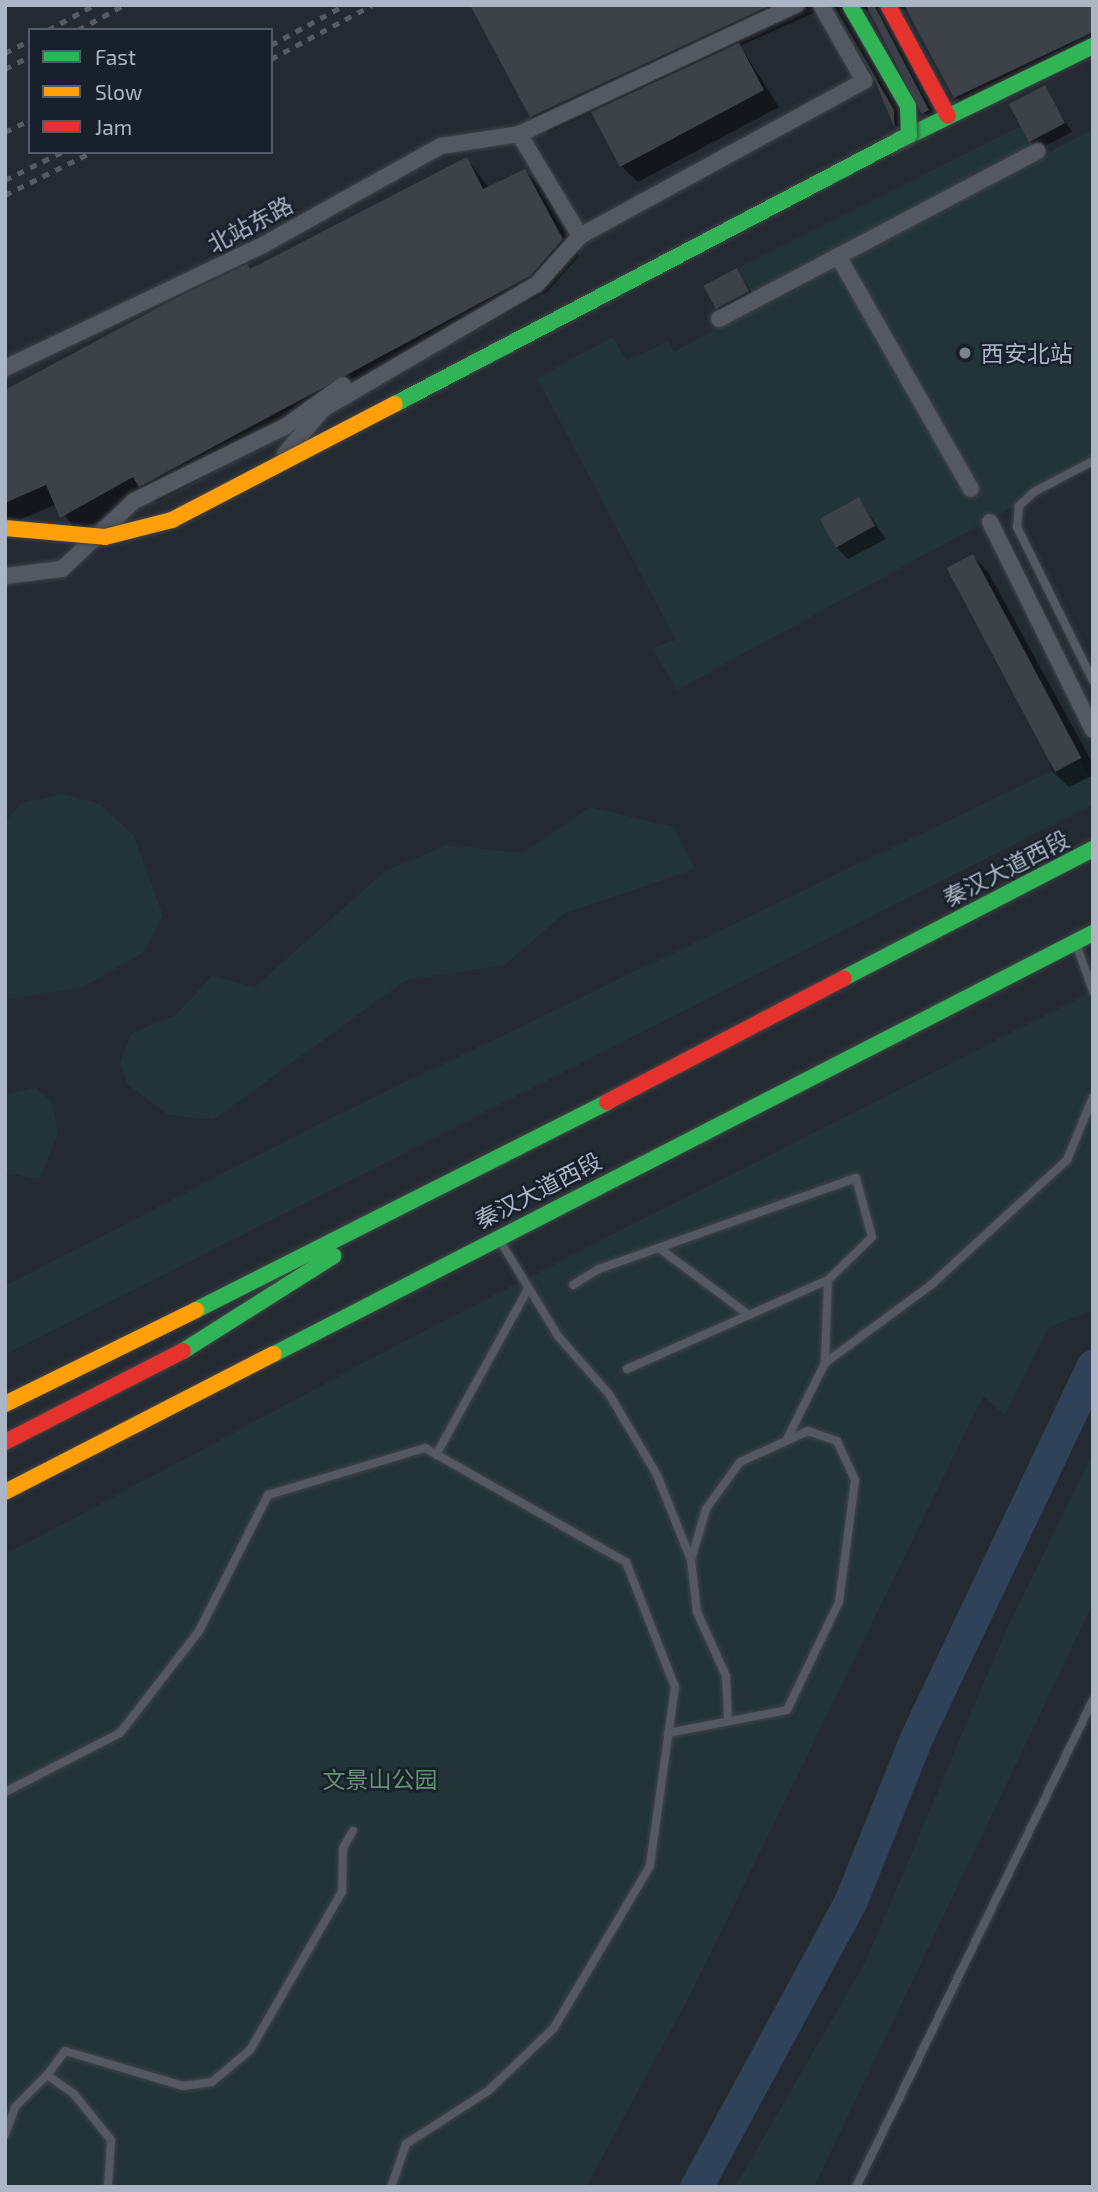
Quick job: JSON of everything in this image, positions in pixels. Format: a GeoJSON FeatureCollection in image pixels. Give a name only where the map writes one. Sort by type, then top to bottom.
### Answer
{"type":"FeatureCollection","features":[{"type":"Feature","properties":{"kind":"main road"},"geometry":{"type":"LineString","coordinates":[[5,528],[105,537],[172,520],[273,464],[909,135],[908,106],[850,5]]}},
{"type":"Feature","properties":{"kind":"main road"},"geometry":{"type":"LineString","coordinates":[[888,5],[948,116]]}},
{"type":"Feature","properties":{"kind":"main road"},"geometry":{"type":"LineString","coordinates":[[861,160],[1093,46]]}},
{"type":"Feature","properties":{"kind":"main road","name":"秦汉大道西段"},"geometry":{"type":"LineString","coordinates":[[5,1404],[382,1219],[1093,849]]}},
{"type":"Feature","properties":{"kind":"main road","name":"秦汉大道西段"},"geometry":{"type":"LineString","coordinates":[[5,1492],[498,1236],[1093,933]]}},
{"type":"Feature","properties":{"kind":"main road"},"geometry":{"type":"LineString","coordinates":[[5,1442],[219,1333],[286,1292],[382,1219]]}},
{"type":"Feature","properties":{"kind":"street","name":"北站东路"},"geometry":{"type":"LineString","coordinates":[[5,368],[263,244],[441,146],[519,134],[796,5]]}},
{"type":"Feature","properties":{"kind":"street"},"geometry":{"type":"LineString","coordinates":[[273,464],[306,435],[323,409],[537,284],[580,236],[864,81],[821,5]]}},
{"type":"Feature","properties":{"kind":"street"},"geometry":{"type":"LineString","coordinates":[[519,134],[580,236]]}},
{"type":"Feature","properties":{"kind":"street"},"geometry":{"type":"LineString","coordinates":[[719,319],[1037,151]]}},
{"type":"Feature","properties":{"kind":"street"},"geometry":{"type":"LineString","coordinates":[[838,256],[971,489]]}},
{"type":"Feature","properties":{"kind":"street"},"geometry":{"type":"LineString","coordinates":[[5,576],[62,569],[134,501],[286,426],[317,398],[537,284]]}},
{"type":"Feature","properties":{"kind":"street"},"geometry":{"type":"LineString","coordinates":[[990,522],[1093,730]]}},
{"type":"Feature","properties":{"kind":"lane"},"geometry":{"type":"LineString","coordinates":[[1093,461],[1034,492],[1019,506],[1017,527],[1093,681]]}},
{"type":"Feature","properties":{"kind":"lane"},"geometry":{"type":"LineString","coordinates":[[1075,942],[1093,991]]}},
{"type":"Feature","properties":{"kind":"lane"},"geometry":{"type":"LineString","coordinates":[[825,1363],[932,1284],[1067,1160],[1093,1097]]}},
{"type":"Feature","properties":{"kind":"lane"},"geometry":{"type":"LineString","coordinates":[[573,1285],[659,1248],[856,1178],[872,1237],[828,1280],[627,1369]]}},
{"type":"Feature","properties":{"kind":"lane"},"geometry":{"type":"LineString","coordinates":[[498,1236],[527,1291],[609,1394],[657,1475],[691,1560],[697,1612],[726,1676],[728,1719]]}},
{"type":"Feature","properties":{"kind":"lane"},"geometry":{"type":"LineString","coordinates":[[659,1248],[749,1315]]}},
{"type":"Feature","properties":{"kind":"lane"},"geometry":{"type":"LineString","coordinates":[[787,1439],[825,1363],[828,1280]]}},
{"type":"Feature","properties":{"kind":"lane"},"geometry":{"type":"LineString","coordinates":[[436,1455],[527,1291]]}},
{"type":"Feature","properties":{"kind":"lane"},"geometry":{"type":"LineString","coordinates":[[668,1733],[728,1719],[760,1720],[787,1710],[839,1602],[855,1480],[837,1441],[808,1431],[740,1462],[706,1509],[691,1560]]}},
{"type":"Feature","properties":{"kind":"lane"},"geometry":{"type":"LineString","coordinates":[[5,1791],[120,1733],[200,1631],[268,1495],[425,1448],[626,1562],[675,1687],[650,1866],[554,2028],[488,2091],[406,2144],[391,2187]]}},
{"type":"Feature","properties":{"kind":"lane"},"geometry":{"type":"LineString","coordinates":[[856,2187],[1093,1700]]}},
{"type":"Feature","properties":{"kind":"lane"},"geometry":{"type":"LineString","coordinates":[[5,2135],[15,2107],[47,2075],[65,2051],[184,2086],[212,2082],[250,2050],[342,1892],[344,1848],[353,1831]]}},
{"type":"Feature","properties":{"kind":"lane"},"geometry":{"type":"LineString","coordinates":[[47,2075],[74,2094],[111,2140],[108,2187]]}},
{"type":"Feature","properties":{"kind":"green space"},"geometry":{"type":"Polygon","coordinates":[[[1022,126],[1040,157],[1093,129],[1093,463],[677,690],[652,648],[676,640],[537,378],[613,337],[626,361],[668,341],[674,352],[711,332],[718,312],[752,295],[739,268],[1022,126]]]}},
{"type":"Feature","properties":{"kind":"green space"},"geometry":{"type":"Polygon","coordinates":[[[1078,758],[1093,782],[1093,804],[5,1355],[5,1286],[325,1121],[1078,758]]]}},
{"type":"Feature","properties":{"kind":"green space"},"geometry":{"type":"Polygon","coordinates":[[[63,794],[100,804],[134,836],[163,916],[143,953],[81,988],[5,999],[5,822],[21,803],[63,794]]]}},
{"type":"Feature","properties":{"kind":"green space"},"geometry":{"type":"Polygon","coordinates":[[[590,807],[673,827],[695,869],[565,913],[504,965],[406,980],[213,1120],[169,1115],[127,1084],[120,1062],[131,1034],[176,1015],[212,976],[255,987],[383,873],[445,845],[523,853],[590,807]]]}},
{"type":"Feature","properties":{"kind":"green space","name":"文景山公园"},"geometry":{"type":"Polygon","coordinates":[[[1093,991],[1093,1310],[1048,1328],[1005,1415],[983,1396],[689,1997],[586,2187],[5,2187],[5,1555],[433,1326],[1093,991]]]}},
{"type":"Feature","properties":{"kind":"green space"},"geometry":{"type":"Polygon","coordinates":[[[36,1088],[52,1102],[58,1133],[40,1179],[5,1173],[5,1094],[36,1088]]]}},
{"type":"Feature","properties":{"kind":"green space"},"geometry":{"type":"Polygon","coordinates":[[[1093,1453],[1093,1603],[814,2187],[735,2187],[866,1961],[1004,1635],[1093,1453]]]}},
{"type":"Feature","properties":{"kind":"building"},"geometry":{"type":"Polygon","coordinates":[[[470,5],[771,5],[530,117],[470,5]]]}},
{"type":"Feature","properties":{"kind":"building"},"geometry":{"type":"Polygon","coordinates":[[[833,5],[894,110],[894,127],[873,76],[833,5]]]}},
{"type":"Feature","properties":{"kind":"building"},"geometry":{"type":"Polygon","coordinates":[[[866,5],[874,5],[929,110],[922,114],[866,5]]]}},
{"type":"Feature","properties":{"kind":"building"},"geometry":{"type":"Polygon","coordinates":[[[904,5],[1093,5],[1093,32],[954,98],[904,5]]]}},
{"type":"Feature","properties":{"kind":"building"},"geometry":{"type":"Polygon","coordinates":[[[739,43],[764,90],[620,167],[591,112],[739,43]]]}},
{"type":"Feature","properties":{"kind":"building"},"geometry":{"type":"Polygon","coordinates":[[[1045,85],[1065,123],[1029,142],[1009,104],[1045,85]]]}},
{"type":"Feature","properties":{"kind":"building"},"geometry":{"type":"Polygon","coordinates":[[[467,157],[483,189],[525,169],[563,239],[530,276],[139,487],[133,477],[60,518],[46,485],[5,503],[5,390],[178,297],[247,264],[250,269],[467,157]]]}},
{"type":"Feature","properties":{"kind":"building"},"geometry":{"type":"Polygon","coordinates":[[[737,268],[749,291],[716,309],[703,286],[737,268]]]}},
{"type":"Feature","properties":{"kind":"building"},"geometry":{"type":"Polygon","coordinates":[[[859,497],[875,526],[836,548],[820,519],[859,497]]]}},
{"type":"Feature","properties":{"kind":"building"},"geometry":{"type":"Polygon","coordinates":[[[973,554],[1081,758],[1055,772],[947,568],[973,554]]]}},
{"type":"Feature","properties":{"kind":"waterway"},"geometry":{"type":"LineString","coordinates":[[696,2187],[851,1900],[916,1738],[1093,1366]]}},
{"type":"Feature","properties":{"kind":"railway"},"geometry":{"type":"LineString","coordinates":[[52,28],[94,5]]}},
{"type":"Feature","properties":{"kind":"railway"},"geometry":{"type":"LineString","coordinates":[[82,28],[124,5]]}},
{"type":"Feature","properties":{"kind":"railway"},"geometry":{"type":"LineString","coordinates":[[273,44],[345,5]]}},
{"type":"Feature","properties":{"kind":"railway"},"geometry":{"type":"LineString","coordinates":[[273,58],[372,5]]}},
{"type":"Feature","properties":{"kind":"railway"},"geometry":{"type":"LineString","coordinates":[[5,53],[28,41]]}},
{"type":"Feature","properties":{"kind":"railway"},"geometry":{"type":"LineString","coordinates":[[5,69],[28,57]]}},
{"type":"Feature","properties":{"kind":"railway"},"geometry":{"type":"LineString","coordinates":[[5,132],[28,121]]}},
{"type":"Feature","properties":{"kind":"railway"},"geometry":{"type":"LineString","coordinates":[[5,180],[58,154]]}},
{"type":"Feature","properties":{"kind":"railway"},"geometry":{"type":"LineString","coordinates":[[5,195],[88,154]]}},
{"type":"Feature","properties":{"kind":"traffic: fast"},"geometry":{"type":"LineString","coordinates":[[395,404],[909,135],[908,106],[850,5]]}},
{"type":"Feature","properties":{"kind":"traffic: fast"},"geometry":{"type":"LineString","coordinates":[[892,144],[1093,46]]}},
{"type":"Feature","properties":{"kind":"traffic: fast"},"geometry":{"type":"LineString","coordinates":[[844,978],[1093,849]]}},
{"type":"Feature","properties":{"kind":"traffic: fast"},"geometry":{"type":"LineString","coordinates":[[274,1354],[1093,933]]}},
{"type":"Feature","properties":{"kind":"traffic: fast"},"geometry":{"type":"LineString","coordinates":[[196,1310],[607,1102]]}},
{"type":"Feature","properties":{"kind":"traffic: fast"},"geometry":{"type":"LineString","coordinates":[[183,1351],[333,1256]]}},
{"type":"Feature","properties":{"kind":"traffic: slow"},"geometry":{"type":"LineString","coordinates":[[5,528],[105,537],[172,520],[395,404]]}},
{"type":"Feature","properties":{"kind":"traffic: slow"},"geometry":{"type":"LineString","coordinates":[[5,1404],[196,1310]]}},
{"type":"Feature","properties":{"kind":"traffic: slow"},"geometry":{"type":"LineString","coordinates":[[5,1492],[274,1354]]}},
{"type":"Feature","properties":{"kind":"traffic: jam"},"geometry":{"type":"LineString","coordinates":[[888,5],[948,116]]}},
{"type":"Feature","properties":{"kind":"traffic: jam"},"geometry":{"type":"LineString","coordinates":[[607,1102],[844,978]]}},
{"type":"Feature","properties":{"kind":"traffic: jam"},"geometry":{"type":"LineString","coordinates":[[5,1442],[183,1351]]}},
{"type":"Feature","properties":{"kind":"place","name":"西安北站"},"geometry":{"type":"Point","coordinates":[965,353]}}]}
